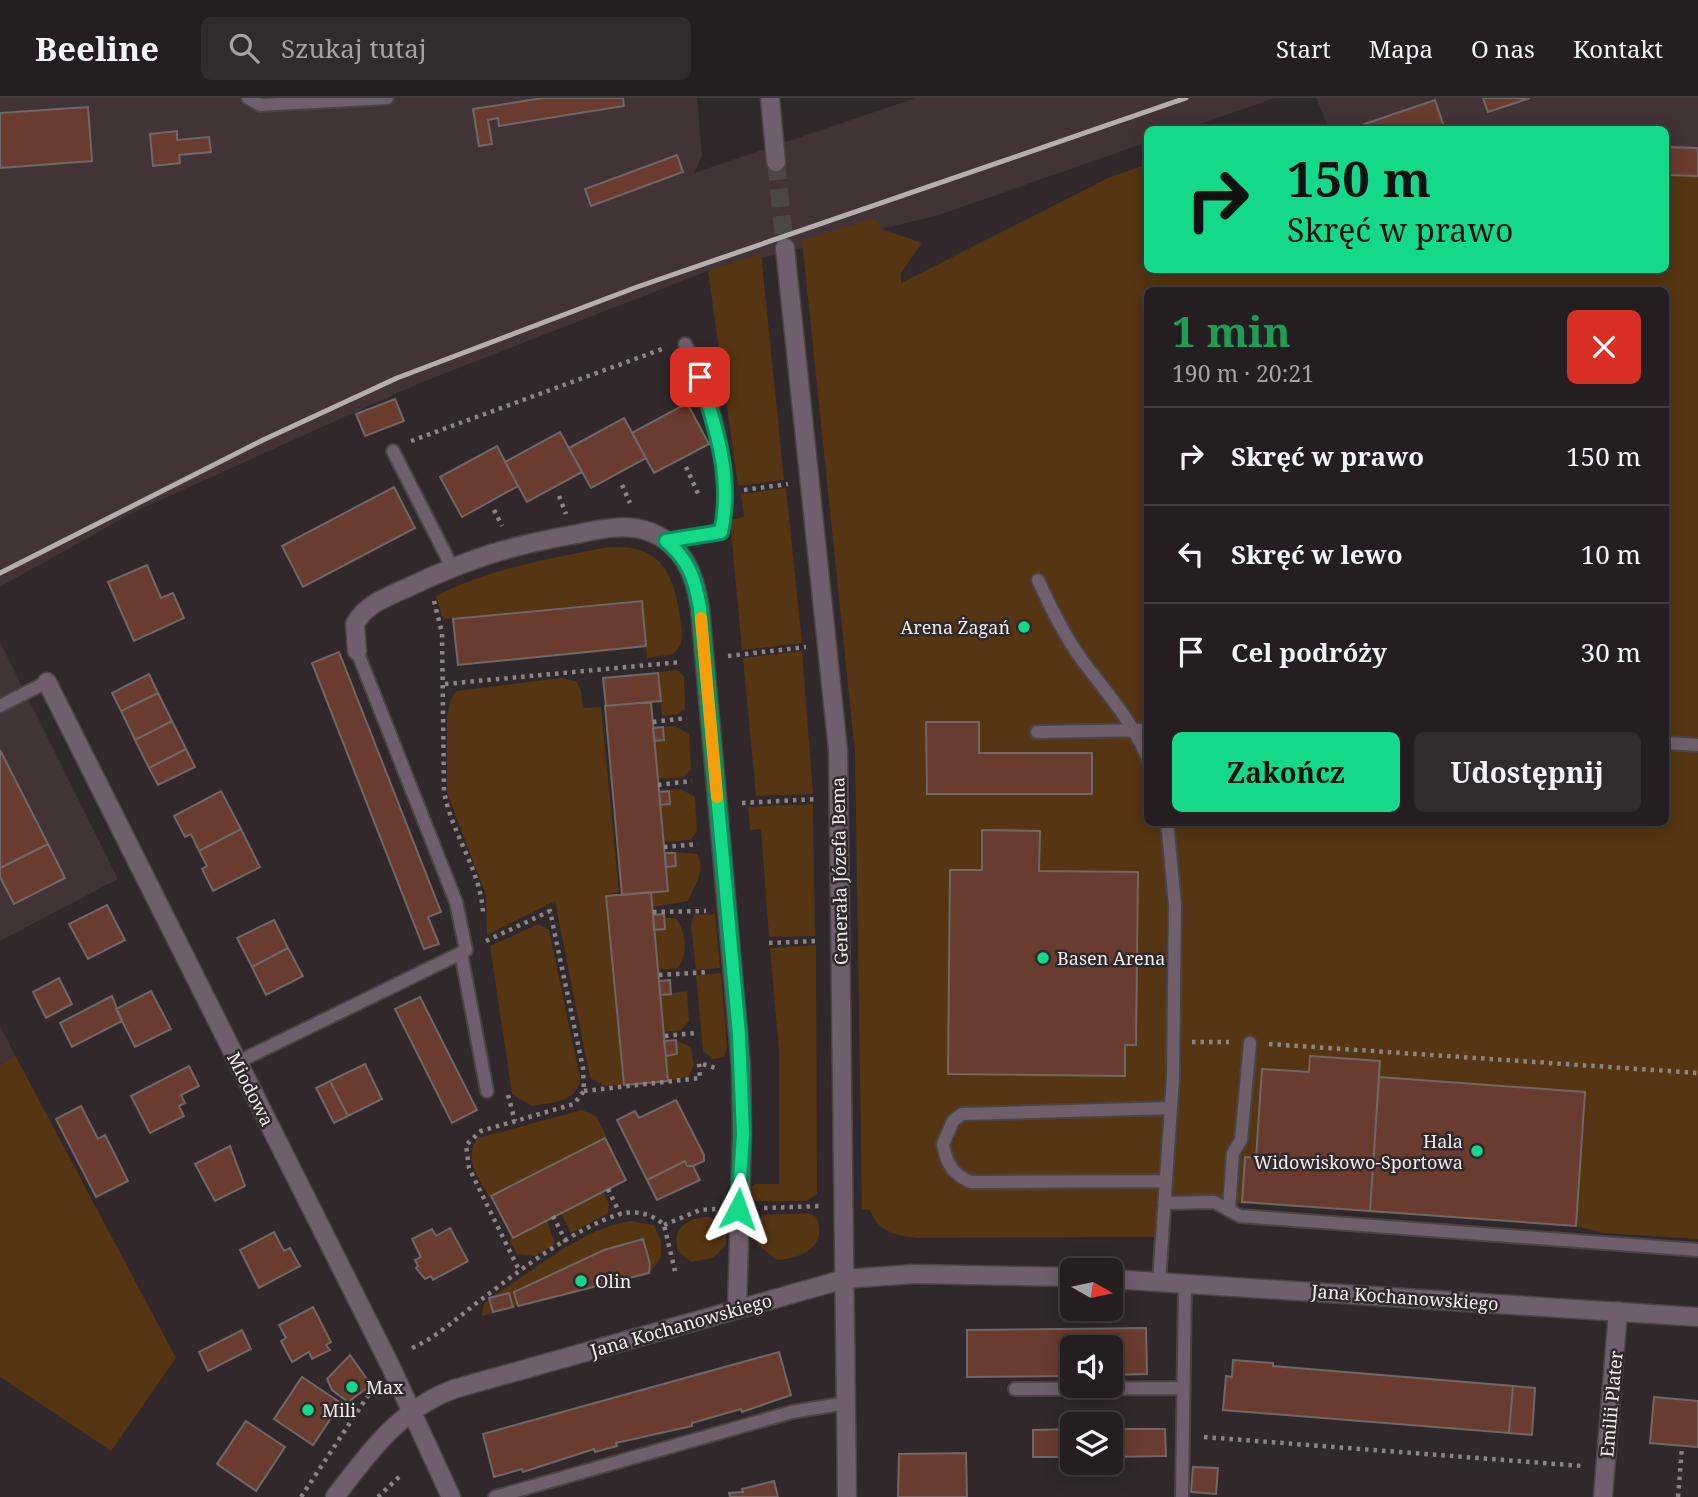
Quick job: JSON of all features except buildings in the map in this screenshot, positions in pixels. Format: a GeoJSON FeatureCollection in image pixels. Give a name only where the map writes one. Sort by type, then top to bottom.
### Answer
{"type":"FeatureCollection","features":[{"type":"Feature","properties":{"kind":"street"},"geometry":{"type":"LineString","coordinates":[[770,98],[776,162]]}},
{"type":"Feature","properties":{"kind":"street","name":"Generała Józefa Bema"},"geometry":{"type":"LineString","coordinates":[[785,248],[838,750],[847,1497]]}},
{"type":"Feature","properties":{"kind":"street"},"geometry":{"type":"LineString","coordinates":[[357,651],[355,624],[366,608],[452,567],[519,544],[604,528],[638,529],[666,541],[688,563],[697,591],[743,1101],[737,1309]]}},
{"type":"Feature","properties":{"kind":"street","name":"Miodowa"},"geometry":{"type":"LineString","coordinates":[[47,682],[238,1062],[451,1497]]}},
{"type":"Feature","properties":{"kind":"street","name":"Jana Kochanowskiego"},"geometry":{"type":"LineString","coordinates":[[335,1497],[374,1446],[411,1413],[436,1396],[454,1389],[845,1279],[913,1274],[1060,1277]]}},
{"type":"Feature","properties":{"kind":"street","name":"Jana Kochanowskiego"},"geometry":{"type":"LineString","coordinates":[[1124,1280],[1698,1317]]}},
{"type":"Feature","properties":{"kind":"street","name":"Emilii Plater"},"geometry":{"type":"LineString","coordinates":[[1603,1497],[1618,1311]]}},
{"type":"Feature","properties":{"kind":"lane"},"geometry":{"type":"LineString","coordinates":[[248,98],[260,105],[387,98]]}},
{"type":"Feature","properties":{"kind":"lane"},"geometry":{"type":"LineString","coordinates":[[666,541],[721,532],[726,508],[718,440],[700,377],[685,344]]}},
{"type":"Feature","properties":{"kind":"lane"},"geometry":{"type":"LineString","coordinates":[[393,451],[452,567]]}},
{"type":"Feature","properties":{"kind":"lane"},"geometry":{"type":"LineString","coordinates":[[1038,580],[1067,637],[1142,731]]}},
{"type":"Feature","properties":{"kind":"lane"},"geometry":{"type":"LineString","coordinates":[[357,651],[456,902],[487,1091]]}},
{"type":"Feature","properties":{"kind":"lane"},"geometry":{"type":"LineString","coordinates":[[0,706],[47,682]]}},
{"type":"Feature","properties":{"kind":"lane"},"geometry":{"type":"LineString","coordinates":[[1037,732],[1142,731]]}},
{"type":"Feature","properties":{"kind":"lane"},"geometry":{"type":"LineString","coordinates":[[1669,743],[1698,745]]}},
{"type":"Feature","properties":{"kind":"lane"},"geometry":{"type":"LineString","coordinates":[[1159,1282],[1174,1043],[1175,904],[1167,826]]}},
{"type":"Feature","properties":{"kind":"lane"},"geometry":{"type":"LineString","coordinates":[[238,1062],[464,951]]}},
{"type":"Feature","properties":{"kind":"lane"},"geometry":{"type":"LineString","coordinates":[[1230,1210],[1233,1153],[1241,1140],[1250,1043]]}},
{"type":"Feature","properties":{"kind":"lane"},"geometry":{"type":"LineString","coordinates":[[1166,1181],[971,1182],[961,1178],[951,1168],[943,1144],[953,1121],[962,1114],[1171,1108]]}},
{"type":"Feature","properties":{"kind":"lane"},"geometry":{"type":"LineString","coordinates":[[1164,1203],[1214,1202],[1240,1216],[1698,1250]]}},
{"type":"Feature","properties":{"kind":"lane"},"geometry":{"type":"LineString","coordinates":[[1182,1497],[1185,1283]]}},
{"type":"Feature","properties":{"kind":"lane"},"geometry":{"type":"LineString","coordinates":[[1015,1389],[1183,1388]]}},
{"type":"Feature","properties":{"kind":"lane"},"geometry":{"type":"LineString","coordinates":[[495,1497],[792,1412],[846,1403]]}},
{"type":"Feature","properties":{"kind":"path"},"geometry":{"type":"LineString","coordinates":[[409,442],[670,346],[685,344]]}},
{"type":"Feature","properties":{"kind":"path"},"geometry":{"type":"LineString","coordinates":[[686,467],[700,498]]}},
{"type":"Feature","properties":{"kind":"path"},"geometry":{"type":"LineString","coordinates":[[739,490],[789,484]]}},
{"type":"Feature","properties":{"kind":"path"},"geometry":{"type":"LineString","coordinates":[[622,485],[633,509]]}},
{"type":"Feature","properties":{"kind":"path"},"geometry":{"type":"LineString","coordinates":[[559,496],[569,521]]}},
{"type":"Feature","properties":{"kind":"path"},"geometry":{"type":"LineString","coordinates":[[494,510],[506,533]]}},
{"type":"Feature","properties":{"kind":"path"},"geometry":{"type":"LineString","coordinates":[[431,593],[440,620],[444,684],[444,791],[450,814],[480,891],[483,918]]}},
{"type":"Feature","properties":{"kind":"path"},"geometry":{"type":"LineString","coordinates":[[760,652],[806,647]]}},
{"type":"Feature","properties":{"kind":"path"},"geometry":{"type":"LineString","coordinates":[[444,684],[689,661]]}},
{"type":"Feature","properties":{"kind":"path"},"geometry":{"type":"LineString","coordinates":[[653,722],[694,718]]}},
{"type":"Feature","properties":{"kind":"path"},"geometry":{"type":"LineString","coordinates":[[658,785],[700,780]]}},
{"type":"Feature","properties":{"kind":"path"},"geometry":{"type":"LineString","coordinates":[[718,804],[818,799]]}},
{"type":"Feature","properties":{"kind":"path"},"geometry":{"type":"LineString","coordinates":[[664,847],[706,843]]}},
{"type":"Feature","properties":{"kind":"path"},"geometry":{"type":"LineString","coordinates":[[653,912],[727,909]]}},
{"type":"Feature","properties":{"kind":"path"},"geometry":{"type":"LineString","coordinates":[[464,951],[550,911],[583,1068],[584,1091],[574,1104],[515,1121],[476,1134],[469,1139],[465,1152],[469,1168],[520,1272]]}},
{"type":"Feature","properties":{"kind":"path"},"geometry":{"type":"LineString","coordinates":[[483,930],[486,955]]}},
{"type":"Feature","properties":{"kind":"path"},"geometry":{"type":"LineString","coordinates":[[769,943],[821,941]]}},
{"type":"Feature","properties":{"kind":"path"},"geometry":{"type":"LineString","coordinates":[[659,975],[733,970]]}},
{"type":"Feature","properties":{"kind":"path"},"geometry":{"type":"LineString","coordinates":[[665,1036],[696,1033]]}},
{"type":"Feature","properties":{"kind":"path"},"geometry":{"type":"LineString","coordinates":[[1174,1043],[1250,1043],[1698,1073]]}},
{"type":"Feature","properties":{"kind":"path"},"geometry":{"type":"LineString","coordinates":[[584,1091],[700,1078],[699,1063],[722,1070]]}},
{"type":"Feature","properties":{"kind":"path"},"geometry":{"type":"LineString","coordinates":[[506,1084],[515,1121]]}},
{"type":"Feature","properties":{"kind":"path"},"geometry":{"type":"LineString","coordinates":[[608,1189],[620,1214]]}},
{"type":"Feature","properties":{"kind":"path"},"geometry":{"type":"LineString","coordinates":[[753,1208],[823,1206]]}},
{"type":"Feature","properties":{"kind":"path"},"geometry":{"type":"LineString","coordinates":[[664,1225],[700,1210],[720,1209]]}},
{"type":"Feature","properties":{"kind":"path"},"geometry":{"type":"LineString","coordinates":[[412,1349],[436,1336],[520,1272],[566,1242],[620,1214],[648,1214],[664,1225],[675,1271]]}},
{"type":"Feature","properties":{"kind":"path"},"geometry":{"type":"LineString","coordinates":[[553,1216],[566,1242]]}},
{"type":"Feature","properties":{"kind":"path"},"geometry":{"type":"LineString","coordinates":[[301,1497],[372,1394],[375,1384]]}},
{"type":"Feature","properties":{"kind":"path"},"geometry":{"type":"LineString","coordinates":[[1196,1437],[1582,1466]]}},
{"type":"Feature","properties":{"kind":"path"},"geometry":{"type":"LineString","coordinates":[[1678,1497],[1682,1447]]}},
{"type":"Feature","properties":{"kind":"path"},"geometry":{"type":"LineString","coordinates":[[378,1497],[399,1477]]}},
{"type":"Feature","properties":{"kind":"shaded area"},"geometry":{"type":"Polygon","coordinates":[[[0,98],[697,98],[702,156],[694,173],[916,98],[1275,98],[1194,126],[1144,126],[1144,143],[939,215],[708,271],[420,383],[134,512],[0,587],[0,98]]]}},
{"type":"Feature","properties":{"kind":"shaded area"},"geometry":{"type":"Polygon","coordinates":[[[1316,98],[1698,98],[1698,176],[1669,175],[1669,126],[1328,126],[1316,98]]]}},
{"type":"Feature","properties":{"kind":"shaded area","name":"Arena Żagań"},"geometry":{"type":"Polygon","coordinates":[[[1144,165],[1144,273],[1669,273],[1669,175],[1698,176],[1698,1239],[1604,1233],[1577,1226],[1165,1198],[1162,1237],[917,1238],[902,1236],[882,1228],[870,1210],[862,1209],[855,753],[802,240],[875,218],[882,229],[922,243],[901,273],[901,283],[1110,177],[1144,165]]]}},
{"type":"Feature","properties":{"kind":"shaded area"},"geometry":{"type":"Polygon","coordinates":[[[761,253],[784,480],[738,486],[708,271],[761,253]]]}},
{"type":"Feature","properties":{"kind":"shaded area"},"geometry":{"type":"Polygon","coordinates":[[[786,488],[802,643],[742,650],[730,520],[744,517],[741,494],[786,488]]]}},
{"type":"Feature","properties":{"kind":"shaded area"},"geometry":{"type":"Polygon","coordinates":[[[608,547],[640,550],[661,564],[668,575],[674,587],[682,633],[679,647],[673,654],[647,658],[641,600],[443,619],[436,596],[456,586],[520,565],[608,547]]]}},
{"type":"Feature","properties":{"kind":"shaded area"},"geometry":{"type":"Polygon","coordinates":[[[0,642],[118,879],[0,941],[0,642]]]}},
{"type":"Feature","properties":{"kind":"shaded area"},"geometry":{"type":"Polygon","coordinates":[[[802,651],[813,794],[756,796],[743,658],[802,651]]]}},
{"type":"Feature","properties":{"kind":"shaded area"},"geometry":{"type":"Polygon","coordinates":[[[677,670],[684,677],[685,709],[678,714],[662,716],[658,672],[677,670]]]}},
{"type":"Feature","properties":{"kind":"shaded area"},"geometry":{"type":"Polygon","coordinates":[[[562,678],[576,681],[581,691],[583,708],[601,707],[619,892],[605,895],[623,1085],[605,1086],[590,1078],[555,901],[487,935],[486,895],[447,793],[447,717],[451,698],[456,691],[562,678]]]}},
{"type":"Feature","properties":{"kind":"shaded area"},"geometry":{"type":"Polygon","coordinates":[[[675,726],[689,734],[691,769],[684,777],[658,779],[654,741],[663,727],[675,726]]]}},
{"type":"Feature","properties":{"kind":"shaded area"},"geometry":{"type":"Polygon","coordinates":[[[681,789],[695,797],[697,832],[690,840],[664,842],[660,805],[670,804],[669,790],[681,789]]]}},
{"type":"Feature","properties":{"kind":"shaded area"},"geometry":{"type":"Polygon","coordinates":[[[813,804],[815,936],[769,937],[761,829],[750,830],[748,807],[813,804]]]}},
{"type":"Feature","properties":{"kind":"shaded area"},"geometry":{"type":"Polygon","coordinates":[[[675,852],[697,854],[701,866],[696,883],[688,901],[652,907],[651,892],[668,890],[666,867],[675,866],[675,852]]]}},
{"type":"Feature","properties":{"kind":"shaded area"},"geometry":{"type":"Polygon","coordinates":[[[715,914],[720,968],[696,970],[691,925],[694,915],[715,914]]]}},
{"type":"Feature","properties":{"kind":"shaded area"},"geometry":{"type":"Polygon","coordinates":[[[664,918],[675,918],[679,923],[685,950],[677,968],[658,970],[654,930],[664,918]]]}},
{"type":"Feature","properties":{"kind":"shaded area"},"geometry":{"type":"Polygon","coordinates":[[[538,924],[549,930],[580,1078],[578,1086],[569,1097],[532,1106],[512,1094],[490,946],[538,924]]]}},
{"type":"Feature","properties":{"kind":"shaded area"},"geometry":{"type":"Polygon","coordinates":[[[816,945],[817,1194],[807,1201],[750,1201],[751,1187],[755,1184],[779,1184],[779,1051],[770,948],[816,945]]]}},
{"type":"Feature","properties":{"kind":"shaded area"},"geometry":{"type":"Polygon","coordinates":[[[721,973],[727,1048],[724,1057],[713,1059],[703,1051],[696,975],[721,973]]]}},
{"type":"Feature","properties":{"kind":"shaded area"},"geometry":{"type":"Polygon","coordinates":[[[687,991],[689,1021],[681,1030],[664,1032],[660,995],[687,991]]]}},
{"type":"Feature","properties":{"kind":"shaded area"},"geometry":{"type":"Polygon","coordinates":[[[0,1026],[15,1055],[0,1065],[0,1026]]]}},
{"type":"Feature","properties":{"kind":"shaded area"},"geometry":{"type":"Polygon","coordinates":[[[676,1040],[691,1047],[694,1065],[689,1076],[669,1081],[666,1056],[677,1055],[676,1040]]]}},
{"type":"Feature","properties":{"kind":"shaded area"},"geometry":{"type":"Polygon","coordinates":[[[15,1055],[176,1358],[111,1451],[0,1377],[0,1065],[15,1055]]]}},
{"type":"Feature","properties":{"kind":"shaded area"},"geometry":{"type":"Polygon","coordinates":[[[582,1110],[596,1116],[607,1137],[489,1197],[472,1160],[473,1145],[478,1138],[582,1110]]]}},
{"type":"Feature","properties":{"kind":"shaded area"},"geometry":{"type":"Polygon","coordinates":[[[603,1191],[609,1204],[608,1213],[571,1233],[561,1213],[603,1191]]]}},
{"type":"Feature","properties":{"kind":"shaded area"},"geometry":{"type":"Polygon","coordinates":[[[808,1213],[816,1217],[819,1236],[816,1243],[803,1254],[777,1260],[758,1245],[757,1224],[762,1215],[808,1213]]]}},
{"type":"Feature","properties":{"kind":"shaded area"},"geometry":{"type":"Polygon","coordinates":[[[709,1217],[726,1225],[726,1245],[713,1258],[691,1262],[678,1251],[676,1243],[679,1230],[694,1219],[709,1217]]]}},
{"type":"Feature","properties":{"kind":"shaded area"},"geometry":{"type":"Polygon","coordinates":[[[547,1220],[555,1244],[535,1256],[517,1254],[509,1239],[547,1220]]]}},
{"type":"Feature","properties":{"kind":"shaded area"},"geometry":{"type":"Polygon","coordinates":[[[631,1221],[654,1225],[661,1241],[661,1258],[649,1273],[650,1264],[643,1239],[605,1250],[515,1292],[518,1306],[482,1316],[483,1305],[490,1298],[558,1252],[594,1232],[631,1221]]]}},
{"type":"Feature","properties":{"kind":"tunnel"},"geometry":{"type":"LineString","coordinates":[[776,162],[785,248]]}},
{"type":"Feature","properties":{"kind":"railway"},"geometry":{"type":"LineString","coordinates":[[0,573],[263,440],[397,378],[637,287],[1186,98]]}},
{"type":"Feature","properties":{"kind":"slow traffic"},"geometry":{"type":"LineString","coordinates":[[701,618],[717,797]]}},
{"type":"Feature","properties":{"kind":"place","name":"Arena Żagań"},"geometry":{"type":"Point","coordinates":[1024,627]}},
{"type":"Feature","properties":{"kind":"place","name":"Basen Arena"},"geometry":{"type":"Point","coordinates":[1043,958]}},
{"type":"Feature","properties":{"kind":"place","name":"Hala Widowiskowo-Sportowa"},"geometry":{"type":"Point","coordinates":[1477,1151]}},
{"type":"Feature","properties":{"kind":"place","name":"Olin"},"geometry":{"type":"Point","coordinates":[581,1281]}},
{"type":"Feature","properties":{"kind":"place","name":"Max"},"geometry":{"type":"Point","coordinates":[352,1387]}},
{"type":"Feature","properties":{"kind":"place","name":"Mili"},"geometry":{"type":"Point","coordinates":[308,1410]}},
{"type":"Feature","properties":{"kind":"route"},"geometry":{"type":"LineString","coordinates":[[700,377],[721,451],[726,508],[721,532],[666,541],[688,563],[694,577],[700,608],[739,1035],[743,1134],[738,1209]]}}]}
